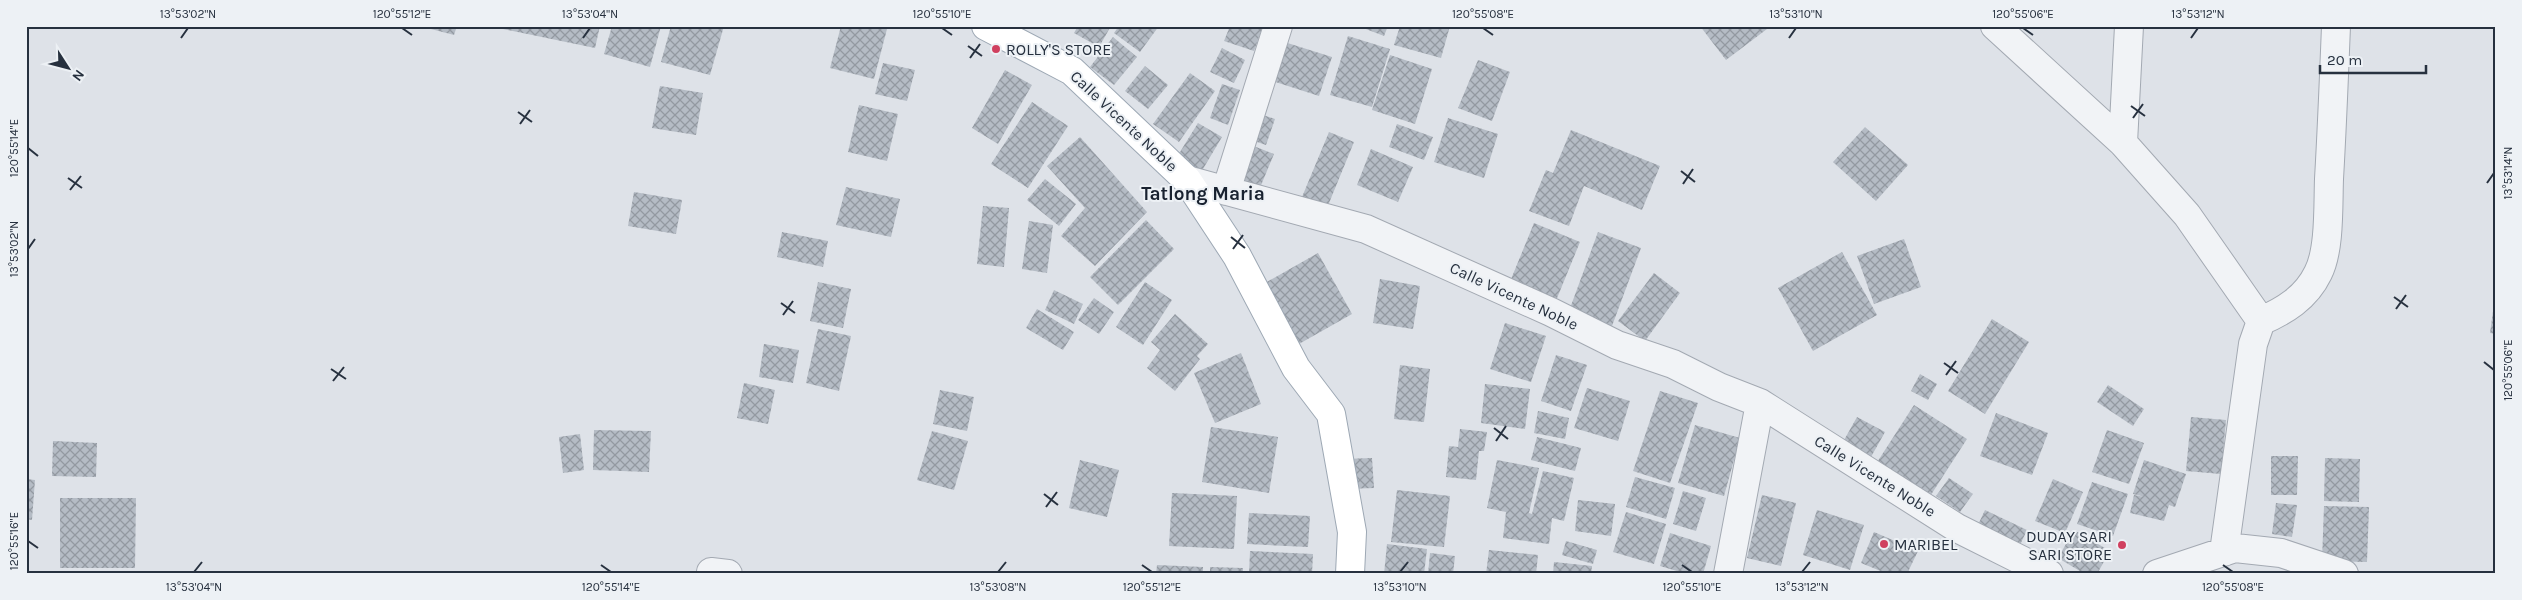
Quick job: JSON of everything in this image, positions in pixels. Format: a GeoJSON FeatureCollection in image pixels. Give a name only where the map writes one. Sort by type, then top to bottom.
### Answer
{"type":"FeatureCollection","features":[{"type":"Feature","properties":{"kind":"main road","name":"Calle Vicente Noble"},"geometry":{"type":"LineString","coordinates":[[986,26],[1072,71],[1187,180]]}},
{"type":"Feature","properties":{"kind":"main road"},"geometry":{"type":"LineString","coordinates":[[1187,180],[1237,256],[1296,368],[1331,414],[1352,532],[1350,574]]}},
{"type":"Feature","properties":{"kind":"street"},"geometry":{"type":"LineString","coordinates":[[1226,191],[1278,26]]}},
{"type":"Feature","properties":{"kind":"street"},"geometry":{"type":"LineString","coordinates":[[1995,26],[2123,143],[2187,216],[2261,321]]}},
{"type":"Feature","properties":{"kind":"street"},"geometry":{"type":"LineString","coordinates":[[2123,143],[2129,26]]}},
{"type":"Feature","properties":{"kind":"street"},"geometry":{"type":"LineString","coordinates":[[2224,552],[2252,344],[2261,321],[2285,311],[2304,293],[2318,273],[2323,254],[2328,206],[2336,26]]}},
{"type":"Feature","properties":{"kind":"street","name":"Calle Vicente Noble"},"geometry":{"type":"LineString","coordinates":[[1187,180],[1366,229],[1551,312],[1617,345],[1673,364],[1719,387],[1760,403],[1957,528],[2049,574]]}},
{"type":"Feature","properties":{"kind":"street"},"geometry":{"type":"LineString","coordinates":[[1728,574],[1760,403]]}},
{"type":"Feature","properties":{"kind":"street"},"geometry":{"type":"LineString","coordinates":[[2157,574],[2235,548],[2281,553],[2344,574]]}},
{"type":"Feature","properties":{"kind":"building"},"geometry":{"type":"Polygon","coordinates":[[[432,26],[457,26],[454,35],[431,29],[432,26]]]}},
{"type":"Feature","properties":{"kind":"building"},"geometry":{"type":"Polygon","coordinates":[[[504,26],[600,26],[595,48],[503,29],[504,26]]]}},
{"type":"Feature","properties":{"kind":"building"},"geometry":{"type":"Polygon","coordinates":[[[612,26],[661,26],[650,67],[604,54],[612,26]]]}},
{"type":"Feature","properties":{"kind":"building"},"geometry":{"type":"Polygon","coordinates":[[[671,26],[724,26],[710,75],[661,62],[671,26]]]}},
{"type":"Feature","properties":{"kind":"building"},"geometry":{"type":"Polygon","coordinates":[[[841,26],[875,26],[887,29],[874,79],[830,68],[841,26]]]}},
{"type":"Feature","properties":{"kind":"building"},"geometry":{"type":"Polygon","coordinates":[[[1078,26],[1111,26],[1099,47],[1074,33],[1078,26]]]}},
{"type":"Feature","properties":{"kind":"building"},"geometry":{"type":"Polygon","coordinates":[[[1119,26],[1159,26],[1140,52],[1114,33],[1119,26]]]}},
{"type":"Feature","properties":{"kind":"building"},"geometry":{"type":"Polygon","coordinates":[[[1230,26],[1263,26],[1254,51],[1224,41],[1230,26]]]}},
{"type":"Feature","properties":{"kind":"building"},"geometry":{"type":"Polygon","coordinates":[[[1358,26],[1388,26],[1384,36],[1358,26]]]}},
{"type":"Feature","properties":{"kind":"building"},"geometry":{"type":"Polygon","coordinates":[[[1400,26],[1450,26],[1441,58],[1394,45],[1400,26]]]}},
{"type":"Feature","properties":{"kind":"building"},"geometry":{"type":"Polygon","coordinates":[[[1700,26],[1764,26],[1767,29],[1726,60],[1700,26]]]}},
{"type":"Feature","properties":{"kind":"building"},"geometry":{"type":"Polygon","coordinates":[[[1348,36],[1390,49],[1372,107],[1330,95],[1348,36]]]}},
{"type":"Feature","properties":{"kind":"building"},"geometry":{"type":"Polygon","coordinates":[[[1113,37],[1137,57],[1114,85],[1090,67],[1113,37]]]}},
{"type":"Feature","properties":{"kind":"building"},"geometry":{"type":"Polygon","coordinates":[[[1278,40],[1332,57],[1319,96],[1266,79],[1278,40]]]}},
{"type":"Feature","properties":{"kind":"building"},"geometry":{"type":"Polygon","coordinates":[[[1222,48],[1245,60],[1234,83],[1210,72],[1222,48]]]}},
{"type":"Feature","properties":{"kind":"building"},"geometry":{"type":"Polygon","coordinates":[[[1390,55],[1432,69],[1415,124],[1372,110],[1390,55]]]}},
{"type":"Feature","properties":{"kind":"building"},"geometry":{"type":"Polygon","coordinates":[[[1478,60],[1510,72],[1492,121],[1458,108],[1478,60]]]}},
{"type":"Feature","properties":{"kind":"building"},"geometry":{"type":"Polygon","coordinates":[[[883,63],[915,70],[907,101],[875,94],[883,63]]]}},
{"type":"Feature","properties":{"kind":"building"},"geometry":{"type":"Polygon","coordinates":[[[1145,66],[1168,85],[1148,109],[1125,91],[1145,66]]]}},
{"type":"Feature","properties":{"kind":"building"},"geometry":{"type":"Polygon","coordinates":[[[1005,70],[1032,85],[998,144],[972,128],[1005,70]]]}},
{"type":"Feature","properties":{"kind":"building"},"geometry":{"type":"Polygon","coordinates":[[[1190,73],[1215,91],[1179,142],[1153,124],[1190,73]]]}},
{"type":"Feature","properties":{"kind":"building"},"geometry":{"type":"Polygon","coordinates":[[[1222,84],[1240,90],[1228,125],[1210,118],[1222,84]]]}},
{"type":"Feature","properties":{"kind":"building"},"geometry":{"type":"Polygon","coordinates":[[[660,86],[703,93],[696,135],[652,128],[660,86]]]}},
{"type":"Feature","properties":{"kind":"building"},"geometry":{"type":"Polygon","coordinates":[[[1032,102],[1068,126],[1028,188],[991,164],[1032,102]]]}},
{"type":"Feature","properties":{"kind":"building"},"geometry":{"type":"Polygon","coordinates":[[[859,105],[898,114],[887,161],[848,152],[859,105]]]}},
{"type":"Feature","properties":{"kind":"building"},"geometry":{"type":"Polygon","coordinates":[[[1254,112],[1275,119],[1266,145],[1245,138],[1254,112]]]}},
{"type":"Feature","properties":{"kind":"building"},"geometry":{"type":"Polygon","coordinates":[[[1448,118],[1498,134],[1484,178],[1434,162],[1448,118]]]}},
{"type":"Feature","properties":{"kind":"building"},"geometry":{"type":"Polygon","coordinates":[[[1198,123],[1222,137],[1200,174],[1175,160],[1198,123]]]}},
{"type":"Feature","properties":{"kind":"building"},"geometry":{"type":"Polygon","coordinates":[[[1397,124],[1433,137],[1424,160],[1389,147],[1397,124]]]}},
{"type":"Feature","properties":{"kind":"building"},"geometry":{"type":"Polygon","coordinates":[[[1865,127],[1908,165],[1876,201],[1833,162],[1865,127]]]}},
{"type":"Feature","properties":{"kind":"building"},"geometry":{"type":"Polygon","coordinates":[[[1571,130],[1660,166],[1642,210],[1584,186],[1569,226],[1529,211],[1546,170],[1553,173],[1571,130]]]}},
{"type":"Feature","properties":{"kind":"building"},"geometry":{"type":"Polygon","coordinates":[[[1329,132],[1354,142],[1327,208],[1302,197],[1329,132]]]}},
{"type":"Feature","properties":{"kind":"building"},"geometry":{"type":"Polygon","coordinates":[[[1080,137],[1147,212],[1095,266],[1061,236],[1085,208],[1047,166],[1080,137]]]}},
{"type":"Feature","properties":{"kind":"building"},"geometry":{"type":"Polygon","coordinates":[[[1246,143],[1274,154],[1257,195],[1230,184],[1246,143]]]}},
{"type":"Feature","properties":{"kind":"building"},"geometry":{"type":"Polygon","coordinates":[[[1371,149],[1413,167],[1398,202],[1357,185],[1371,149]]]}},
{"type":"Feature","properties":{"kind":"building"},"geometry":{"type":"Polygon","coordinates":[[[1045,179],[1076,204],[1059,226],[1027,200],[1045,179]]]}},
{"type":"Feature","properties":{"kind":"building"},"geometry":{"type":"Polygon","coordinates":[[[846,187],[900,199],[891,237],[836,225],[846,187]]]}},
{"type":"Feature","properties":{"kind":"building"},"geometry":{"type":"Polygon","coordinates":[[[634,192],[682,200],[676,234],[628,226],[634,192]]]}},
{"type":"Feature","properties":{"kind":"building"},"geometry":{"type":"Polygon","coordinates":[[[983,206],[1009,208],[1004,267],[977,264],[983,206]]]}},
{"type":"Feature","properties":{"kind":"building"},"geometry":{"type":"Polygon","coordinates":[[[1146,220],[1174,249],[1118,305],[1090,277],[1146,220]]]}},
{"type":"Feature","properties":{"kind":"building"},"geometry":{"type":"Polygon","coordinates":[[[1029,221],[1053,225],[1047,273],[1022,269],[1029,221]]]}},
{"type":"Feature","properties":{"kind":"building"},"geometry":{"type":"Polygon","coordinates":[[[1534,223],[1580,242],[1553,308],[1507,289],[1534,223]]]}},
{"type":"Feature","properties":{"kind":"building"},"geometry":{"type":"Polygon","coordinates":[[[782,232],[828,241],[823,267],[777,257],[782,232]]]}},
{"type":"Feature","properties":{"kind":"building"},"geometry":{"type":"Polygon","coordinates":[[[1598,232],[1641,248],[1612,326],[1569,311],[1598,232]]]}},
{"type":"Feature","properties":{"kind":"building"},"geometry":{"type":"Polygon","coordinates":[[[1904,239],[1921,287],[1874,304],[1857,256],[1904,239]]]}},
{"type":"Feature","properties":{"kind":"building"},"geometry":{"type":"Polygon","coordinates":[[[1842,252],[1877,315],[1813,351],[1778,288],[1842,252]]]}},
{"type":"Feature","properties":{"kind":"building"},"geometry":{"type":"Polygon","coordinates":[[[1318,253],[1352,314],[1299,344],[1265,283],[1318,253]]]}},
{"type":"Feature","properties":{"kind":"building"},"geometry":{"type":"Polygon","coordinates":[[[1654,273],[1680,293],[1645,341],[1618,321],[1654,273]]]}},
{"type":"Feature","properties":{"kind":"building"},"geometry":{"type":"Polygon","coordinates":[[[1380,279],[1420,286],[1413,329],[1373,323],[1380,279]]]}},
{"type":"Feature","properties":{"kind":"building"},"geometry":{"type":"Polygon","coordinates":[[[818,282],[851,289],[843,328],[810,321],[818,282]]]}},
{"type":"Feature","properties":{"kind":"building"},"geometry":{"type":"Polygon","coordinates":[[[1145,282],[1172,300],[1143,345],[1116,327],[1145,282]]]}},
{"type":"Feature","properties":{"kind":"building"},"geometry":{"type":"Polygon","coordinates":[[[1054,290],[1083,304],[1074,324],[1045,310],[1054,290]]]}},
{"type":"Feature","properties":{"kind":"building"},"geometry":{"type":"Polygon","coordinates":[[[2496,297],[2496,334],[2490,333],[2496,297]]]}},
{"type":"Feature","properties":{"kind":"building"},"geometry":{"type":"Polygon","coordinates":[[[1094,298],[1114,312],[1099,334],[1078,320],[1094,298]]]}},
{"type":"Feature","properties":{"kind":"building"},"geometry":{"type":"Polygon","coordinates":[[[1037,309],[1074,332],[1063,350],[1026,328],[1037,309]]]}},
{"type":"Feature","properties":{"kind":"building"},"geometry":{"type":"Polygon","coordinates":[[[1175,314],[1208,344],[1197,356],[1200,359],[1175,391],[1147,368],[1160,350],[1151,342],[1175,314]]]}},
{"type":"Feature","properties":{"kind":"building"},"geometry":{"type":"Polygon","coordinates":[[[1992,319],[2029,342],[1985,414],[1948,391],[1992,319]]]}},
{"type":"Feature","properties":{"kind":"building"},"geometry":{"type":"Polygon","coordinates":[[[1505,323],[1546,336],[1531,382],[1490,369],[1505,323]]]}},
{"type":"Feature","properties":{"kind":"building"},"geometry":{"type":"Polygon","coordinates":[[[818,329],[851,336],[839,391],[806,383],[818,329]]]}},
{"type":"Feature","properties":{"kind":"building"},"geometry":{"type":"Polygon","coordinates":[[[764,344],[799,350],[793,383],[759,377],[764,344]]]}},
{"type":"Feature","properties":{"kind":"building"},"geometry":{"type":"Polygon","coordinates":[[[1241,353],[1261,404],[1215,423],[1194,373],[1241,353]]]}},
{"type":"Feature","properties":{"kind":"building"},"geometry":{"type":"Polygon","coordinates":[[[1556,355],[1587,365],[1571,411],[1541,401],[1556,355]]]}},
{"type":"Feature","properties":{"kind":"building"},"geometry":{"type":"Polygon","coordinates":[[[1400,365],[1430,369],[1424,422],[1394,419],[1400,365]]]}},
{"type":"Feature","properties":{"kind":"building"},"geometry":{"type":"Polygon","coordinates":[[[1920,374],[1937,384],[1928,400],[1911,391],[1920,374]]]}},
{"type":"Feature","properties":{"kind":"building"},"geometry":{"type":"Polygon","coordinates":[[[744,383],[775,390],[768,424],[737,418],[744,383]]]}},
{"type":"Feature","properties":{"kind":"building"},"geometry":{"type":"Polygon","coordinates":[[[1485,384],[1530,389],[1525,429],[1481,423],[1485,384]]]}},
{"type":"Feature","properties":{"kind":"building"},"geometry":{"type":"Polygon","coordinates":[[[2108,385],[2144,409],[2133,426],[2097,402],[2108,385]]]}},
{"type":"Feature","properties":{"kind":"building"},"geometry":{"type":"Polygon","coordinates":[[[1587,388],[1630,401],[1618,441],[1574,428],[1587,388]]]}},
{"type":"Feature","properties":{"kind":"building"},"geometry":{"type":"Polygon","coordinates":[[[940,390],[974,397],[967,431],[933,424],[940,390]]]}},
{"type":"Feature","properties":{"kind":"building"},"geometry":{"type":"Polygon","coordinates":[[[1660,391],[1698,403],[1670,483],[1633,471],[1660,391]]]}},
{"type":"Feature","properties":{"kind":"building"},"geometry":{"type":"Polygon","coordinates":[[[1914,405],[1967,439],[1927,501],[1874,467],[1914,405]]]}},
{"type":"Feature","properties":{"kind":"building"},"geometry":{"type":"Polygon","coordinates":[[[1538,411],[1569,418],[1565,439],[1534,433],[1538,411]]]}},
{"type":"Feature","properties":{"kind":"building"},"geometry":{"type":"Polygon","coordinates":[[[1996,413],[2048,433],[2032,475],[1980,456],[1996,413]]]}},
{"type":"Feature","properties":{"kind":"building"},"geometry":{"type":"Polygon","coordinates":[[[1857,417],[1885,432],[1871,457],[1843,442],[1857,417]]]}},
{"type":"Feature","properties":{"kind":"building"},"geometry":{"type":"Polygon","coordinates":[[[2191,417],[2226,420],[2221,474],[2186,471],[2191,417]]]}},
{"type":"Feature","properties":{"kind":"building"},"geometry":{"type":"Polygon","coordinates":[[[1695,425],[1740,438],[1724,496],[1678,483],[1695,425]]]}},
{"type":"Feature","properties":{"kind":"building"},"geometry":{"type":"Polygon","coordinates":[[[1211,427],[1278,437],[1269,493],[1202,482],[1211,427]]]}},
{"type":"Feature","properties":{"kind":"building"},"geometry":{"type":"Polygon","coordinates":[[[1460,429],[1487,432],[1484,451],[1479,451],[1476,480],[1446,477],[1449,446],[1458,447],[1460,429]]]}},
{"type":"Feature","properties":{"kind":"building"},"geometry":{"type":"Polygon","coordinates":[[[594,430],[651,431],[649,472],[593,470],[594,430]]]}},
{"type":"Feature","properties":{"kind":"building"},"geometry":{"type":"Polygon","coordinates":[[[2107,430],[2144,443],[2129,484],[2092,472],[2107,430]]]}},
{"type":"Feature","properties":{"kind":"building"},"geometry":{"type":"Polygon","coordinates":[[[932,431],[968,441],[954,490],[917,480],[932,431]]]}},
{"type":"Feature","properties":{"kind":"building"},"geometry":{"type":"Polygon","coordinates":[[[580,434],[584,470],[563,473],[559,437],[580,434]]]}},
{"type":"Feature","properties":{"kind":"building"},"geometry":{"type":"Polygon","coordinates":[[[1537,437],[1581,448],[1575,471],[1531,460],[1537,437]]]}},
{"type":"Feature","properties":{"kind":"building"},"geometry":{"type":"Polygon","coordinates":[[[53,441],[97,443],[96,477],[52,476],[53,441]]]}},
{"type":"Feature","properties":{"kind":"building"},"geometry":{"type":"Polygon","coordinates":[[[2271,456],[2298,456],[2297,495],[2271,495],[2271,456]]]}},
{"type":"Feature","properties":{"kind":"building"},"geometry":{"type":"Polygon","coordinates":[[[1372,458],[1374,488],[1346,489],[1344,459],[1372,458]]]}},
{"type":"Feature","properties":{"kind":"building"},"geometry":{"type":"Polygon","coordinates":[[[2325,458],[2360,459],[2359,502],[2324,501],[2325,458]]]}},
{"type":"Feature","properties":{"kind":"building"},"geometry":{"type":"Polygon","coordinates":[[[1080,460],[1119,470],[1107,517],[1069,508],[1080,460]]]}},
{"type":"Feature","properties":{"kind":"building"},"geometry":{"type":"Polygon","coordinates":[[[1497,460],[1539,468],[1529,513],[1532,514],[1543,471],[1574,478],[1564,521],[1552,518],[1549,544],[1503,538],[1506,512],[1487,508],[1497,460]]]}},
{"type":"Feature","properties":{"kind":"building"},"geometry":{"type":"Polygon","coordinates":[[[2144,460],[2186,474],[2175,507],[2169,505],[2164,521],[2130,513],[2134,495],[2145,497],[2133,494],[2144,460]]]}},
{"type":"Feature","properties":{"kind":"building"},"geometry":{"type":"Polygon","coordinates":[[[1635,477],[1675,488],[1666,519],[1626,507],[1635,477]]]}},
{"type":"Feature","properties":{"kind":"building"},"geometry":{"type":"Polygon","coordinates":[[[1949,478],[1973,494],[1960,512],[1936,496],[1949,478]]]}},
{"type":"Feature","properties":{"kind":"building"},"geometry":{"type":"Polygon","coordinates":[[[26,479],[35,480],[32,520],[26,519],[26,479]]]}},
{"type":"Feature","properties":{"kind":"building"},"geometry":{"type":"Polygon","coordinates":[[[2053,479],[2083,492],[2065,533],[2035,521],[2053,479]]]}},
{"type":"Feature","properties":{"kind":"building"},"geometry":{"type":"Polygon","coordinates":[[[2092,482],[2128,494],[2113,536],[2077,524],[2092,482]]]}},
{"type":"Feature","properties":{"kind":"building"},"geometry":{"type":"Polygon","coordinates":[[[1397,490],[1450,496],[1444,547],[1391,542],[1397,490]]]}},
{"type":"Feature","properties":{"kind":"building"},"geometry":{"type":"Polygon","coordinates":[[[1683,491],[1706,498],[1696,531],[1673,524],[1683,491]]]}},
{"type":"Feature","properties":{"kind":"building"},"geometry":{"type":"Polygon","coordinates":[[[1172,493],[1237,496],[1234,549],[1169,546],[1172,493]]]}},
{"type":"Feature","properties":{"kind":"building"},"geometry":{"type":"Polygon","coordinates":[[[1762,495],[1796,503],[1781,566],[1747,558],[1762,495]]]}},
{"type":"Feature","properties":{"kind":"building"},"geometry":{"type":"Polygon","coordinates":[[[60,498],[136,498],[135,568],[60,568],[60,498]]]}},
{"type":"Feature","properties":{"kind":"building"},"geometry":{"type":"Polygon","coordinates":[[[1578,500],[1615,504],[1611,536],[1575,531],[1578,500]]]}},
{"type":"Feature","properties":{"kind":"building"},"geometry":{"type":"Polygon","coordinates":[[[2276,503],[2297,505],[2292,537],[2272,534],[2276,503]]]}},
{"type":"Feature","properties":{"kind":"building"},"geometry":{"type":"Polygon","coordinates":[[[2324,506],[2369,507],[2367,562],[2322,561],[2324,506]]]}},
{"type":"Feature","properties":{"kind":"building"},"geometry":{"type":"Polygon","coordinates":[[[1817,510],[1864,525],[1850,570],[1803,555],[1817,510]]]}},
{"type":"Feature","properties":{"kind":"building"},"geometry":{"type":"Polygon","coordinates":[[[1985,510],[2027,530],[2019,547],[1977,527],[1985,510]]]}},
{"type":"Feature","properties":{"kind":"building"},"geometry":{"type":"Polygon","coordinates":[[[1626,512],[1666,524],[1654,564],[1613,552],[1626,512]]]}},
{"type":"Feature","properties":{"kind":"building"},"geometry":{"type":"Polygon","coordinates":[[[1249,513],[1310,516],[1308,547],[1247,544],[1249,513]]]}},
{"type":"Feature","properties":{"kind":"building"},"geometry":{"type":"Polygon","coordinates":[[[2074,530],[2110,551],[2097,574],[2085,574],[2058,558],[2074,530]]]}},
{"type":"Feature","properties":{"kind":"building"},"geometry":{"type":"Polygon","coordinates":[[[1874,532],[1918,551],[1907,574],[1888,574],[1861,563],[1874,532]]]}},
{"type":"Feature","properties":{"kind":"building"},"geometry":{"type":"Polygon","coordinates":[[[1670,533],[1711,546],[1703,574],[1687,574],[1660,566],[1670,533]]]}},
{"type":"Feature","properties":{"kind":"building"},"geometry":{"type":"Polygon","coordinates":[[[1566,541],[1597,550],[1593,564],[1562,555],[1566,541]]]}},
{"type":"Feature","properties":{"kind":"building"},"geometry":{"type":"Polygon","coordinates":[[[1387,544],[1427,549],[1424,574],[1384,574],[1387,544]]]}},
{"type":"Feature","properties":{"kind":"building"},"geometry":{"type":"Polygon","coordinates":[[[1489,550],[1538,555],[1536,574],[1486,574],[1489,550]]]}},
{"type":"Feature","properties":{"kind":"building"},"geometry":{"type":"Polygon","coordinates":[[[1250,551],[1313,554],[1312,574],[1249,574],[1250,551]]]}},
{"type":"Feature","properties":{"kind":"building"},"geometry":{"type":"Polygon","coordinates":[[[1430,553],[1455,556],[1453,574],[1428,574],[1430,553]]]}},
{"type":"Feature","properties":{"kind":"building"},"geometry":{"type":"Polygon","coordinates":[[[1554,562],[1592,566],[1591,574],[1553,574],[1554,562]]]}},
{"type":"Feature","properties":{"kind":"building"},"geometry":{"type":"Polygon","coordinates":[[[1157,565],[1203,567],[1203,574],[1156,574],[1157,565]]]}},
{"type":"Feature","properties":{"kind":"building"},"geometry":{"type":"Polygon","coordinates":[[[1210,567],[1243,568],[1243,574],[1210,574],[1210,567]]]}},
{"type":"Feature","properties":{"kind":"place","name":"ROLLY'S STORE"},"geometry":{"type":"Point","coordinates":[996,49]}},
{"type":"Feature","properties":{"kind":"place","name":"MARIBEL"},"geometry":{"type":"Point","coordinates":[1884,544]}},
{"type":"Feature","properties":{"kind":"place","name":"DUDAY SARI SARI STORE"},"geometry":{"type":"Point","coordinates":[2122,545]}},
{"type":"Feature","properties":{"kind":"district","name":"Tatlong Maria"},"geometry":{"type":"Point","coordinates":[1203,194]}}]}
